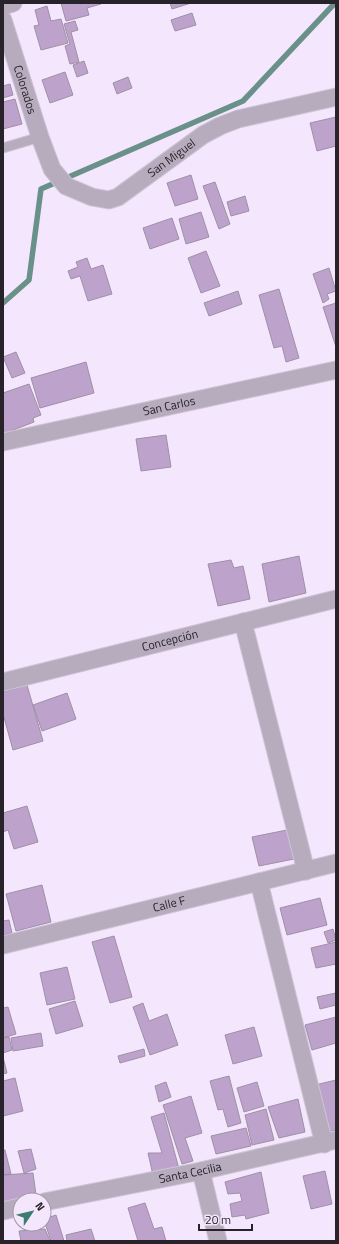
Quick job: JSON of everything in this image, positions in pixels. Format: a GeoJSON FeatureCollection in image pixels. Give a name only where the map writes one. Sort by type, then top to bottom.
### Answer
{"type":"FeatureCollection","features":[{"type":"Feature","properties":{"kind":"street"},"geometry":{"type":"LineString","coordinates":[[3,6],[13,3]]}},
{"type":"Feature","properties":{"kind":"street","name":"Colorados"},"geometry":{"type":"LineString","coordinates":[[3,20],[40,137]]}},
{"type":"Feature","properties":{"kind":"street","name":"San Miguel"},"geometry":{"type":"LineString","coordinates":[[40,137],[52,169],[66,186],[92,197],[109,200],[118,197],[203,135],[220,126],[238,119],[336,97]]}},
{"type":"Feature","properties":{"kind":"street","name":"San Carlos"},"geometry":{"type":"LineString","coordinates":[[3,442],[336,370]]}},
{"type":"Feature","properties":{"kind":"street","name":"Concepción"},"geometry":{"type":"LineString","coordinates":[[3,682],[336,600]]}},
{"type":"Feature","properties":{"kind":"street"},"geometry":{"type":"LineString","coordinates":[[243,622],[306,871]]}},
{"type":"Feature","properties":{"kind":"street","name":"Calle F"},"geometry":{"type":"LineString","coordinates":[[3,945],[336,863]]}},
{"type":"Feature","properties":{"kind":"street"},"geometry":{"type":"LineString","coordinates":[[259,882],[330,1142]]}},
{"type":"Feature","properties":{"kind":"street","name":"Santa Cecilia"},"geometry":{"type":"LineString","coordinates":[[52,1200],[200,1171],[330,1142]]}},
{"type":"Feature","properties":{"kind":"street"},"geometry":{"type":"LineString","coordinates":[[200,1171],[218,1241]]}},
{"type":"Feature","properties":{"kind":"lane"},"geometry":{"type":"LineString","coordinates":[[3,148],[40,137]]}},
{"type":"Feature","properties":{"kind":"building"},"geometry":{"type":"Polygon","coordinates":[[[61,3],[101,4],[87,8],[89,15],[66,21],[61,3]]]}},
{"type":"Feature","properties":{"kind":"building"},"geometry":{"type":"Polygon","coordinates":[[[170,3],[191,3],[172,9],[170,3]]]}},
{"type":"Feature","properties":{"kind":"building"},"geometry":{"type":"Polygon","coordinates":[[[47,6],[51,21],[61,19],[68,43],[41,50],[34,26],[39,25],[35,10],[47,6]]]}},
{"type":"Feature","properties":{"kind":"building"},"geometry":{"type":"Polygon","coordinates":[[[192,13],[196,25],[175,31],[171,20],[192,13]]]}},
{"type":"Feature","properties":{"kind":"building"},"geometry":{"type":"Polygon","coordinates":[[[75,21],[78,30],[71,32],[79,62],[70,64],[65,46],[70,44],[64,24],[75,21]]]}},
{"type":"Feature","properties":{"kind":"building"},"geometry":{"type":"Polygon","coordinates":[[[84,61],[88,73],[77,77],[73,65],[84,61]]]}},
{"type":"Feature","properties":{"kind":"building"},"geometry":{"type":"Polygon","coordinates":[[[65,72],[73,95],[50,103],[42,80],[65,72]]]}},
{"type":"Feature","properties":{"kind":"building"},"geometry":{"type":"Polygon","coordinates":[[[128,77],[132,88],[117,94],[113,83],[128,77]]]}},
{"type":"Feature","properties":{"kind":"building"},"geometry":{"type":"Polygon","coordinates":[[[10,84],[13,95],[3,98],[3,86],[10,84]]]}},
{"type":"Feature","properties":{"kind":"building"},"geometry":{"type":"Polygon","coordinates":[[[15,99],[22,124],[3,129],[3,102],[15,99]]]}},
{"type":"Feature","properties":{"kind":"building"},"geometry":{"type":"Polygon","coordinates":[[[336,117],[336,146],[317,151],[310,123],[336,117]]]}},
{"type":"Feature","properties":{"kind":"building"},"geometry":{"type":"Polygon","coordinates":[[[191,175],[198,199],[175,206],[167,183],[191,175]]]}},
{"type":"Feature","properties":{"kind":"building"},"geometry":{"type":"Polygon","coordinates":[[[215,182],[230,224],[219,229],[203,186],[215,182]]]}},
{"type":"Feature","properties":{"kind":"building"},"geometry":{"type":"Polygon","coordinates":[[[245,196],[249,211],[231,216],[227,202],[245,196]]]}},
{"type":"Feature","properties":{"kind":"building"},"geometry":{"type":"Polygon","coordinates":[[[201,212],[209,237],[186,244],[179,219],[201,212]]]}},
{"type":"Feature","properties":{"kind":"building"},"geometry":{"type":"Polygon","coordinates":[[[172,218],[179,239],[150,249],[143,228],[172,218]]]}},
{"type":"Feature","properties":{"kind":"building"},"geometry":{"type":"Polygon","coordinates":[[[206,251],[220,286],[201,293],[188,258],[206,251]]]}},
{"type":"Feature","properties":{"kind":"building"},"geometry":{"type":"Polygon","coordinates":[[[87,258],[91,269],[103,265],[112,294],[88,301],[80,276],[71,279],[68,271],[78,267],[76,262],[87,258]]]}},
{"type":"Feature","properties":{"kind":"building"},"geometry":{"type":"Polygon","coordinates":[[[329,268],[336,291],[327,294],[329,299],[323,303],[313,274],[329,268]]]}},
{"type":"Feature","properties":{"kind":"building"},"geometry":{"type":"Polygon","coordinates":[[[279,289],[299,358],[286,362],[282,346],[274,348],[259,295],[279,289]]]}},
{"type":"Feature","properties":{"kind":"building"},"geometry":{"type":"Polygon","coordinates":[[[238,291],[242,304],[209,316],[204,303],[238,291]]]}},
{"type":"Feature","properties":{"kind":"building"},"geometry":{"type":"Polygon","coordinates":[[[336,303],[336,347],[323,307],[336,303]]]}},
{"type":"Feature","properties":{"kind":"building"},"geometry":{"type":"Polygon","coordinates":[[[16,352],[25,373],[12,378],[3,357],[16,352]]]}},
{"type":"Feature","properties":{"kind":"building"},"geometry":{"type":"Polygon","coordinates":[[[86,362],[94,393],[40,408],[31,378],[86,362]]]}},
{"type":"Feature","properties":{"kind":"building"},"geometry":{"type":"Polygon","coordinates":[[[29,384],[41,415],[33,418],[34,422],[3,434],[3,393],[29,384]]]}},
{"type":"Feature","properties":{"kind":"building"},"geometry":{"type":"Polygon","coordinates":[[[166,435],[171,467],[141,471],[136,439],[166,435]]]}},
{"type":"Feature","properties":{"kind":"building"},"geometry":{"type":"Polygon","coordinates":[[[299,556],[306,593],[269,602],[262,564],[299,556]]]}},
{"type":"Feature","properties":{"kind":"building"},"geometry":{"type":"Polygon","coordinates":[[[231,560],[234,568],[243,566],[250,599],[218,606],[208,564],[231,560]]]}},
{"type":"Feature","properties":{"kind":"building"},"geometry":{"type":"Polygon","coordinates":[[[27,685],[43,741],[13,750],[3,714],[3,692],[27,685]]]}},
{"type":"Feature","properties":{"kind":"building"},"geometry":{"type":"Polygon","coordinates":[[[67,693],[76,719],[42,731],[33,705],[67,693]]]}},
{"type":"Feature","properties":{"kind":"building"},"geometry":{"type":"Polygon","coordinates":[[[27,806],[38,842],[14,849],[8,830],[3,832],[3,813],[27,806]]]}},
{"type":"Feature","properties":{"kind":"building"},"geometry":{"type":"Polygon","coordinates":[[[287,830],[294,859],[259,866],[252,837],[287,830]]]}},
{"type":"Feature","properties":{"kind":"building"},"geometry":{"type":"Polygon","coordinates":[[[42,885],[51,922],[16,931],[6,894],[42,885]]]}},
{"type":"Feature","properties":{"kind":"building"},"geometry":{"type":"Polygon","coordinates":[[[320,898],[327,925],[287,935],[280,908],[320,898]]]}},
{"type":"Feature","properties":{"kind":"building"},"geometry":{"type":"Polygon","coordinates":[[[9,920],[12,933],[3,935],[3,921],[9,920]]]}},
{"type":"Feature","properties":{"kind":"building"},"geometry":{"type":"Polygon","coordinates":[[[333,929],[336,940],[328,943],[324,932],[333,929]]]}},
{"type":"Feature","properties":{"kind":"building"},"geometry":{"type":"Polygon","coordinates":[[[114,936],[132,997],[110,1003],[92,942],[114,936]]]}},
{"type":"Feature","properties":{"kind":"building"},"geometry":{"type":"Polygon","coordinates":[[[336,942],[336,964],[316,968],[311,948],[336,942]]]}},
{"type":"Feature","properties":{"kind":"building"},"geometry":{"type":"Polygon","coordinates":[[[67,967],[75,999],[47,1005],[40,973],[67,967]]]}},
{"type":"Feature","properties":{"kind":"building"},"geometry":{"type":"Polygon","coordinates":[[[336,993],[336,1005],[320,1009],[317,997],[336,993]]]}},
{"type":"Feature","properties":{"kind":"building"},"geometry":{"type":"Polygon","coordinates":[[[75,1001],[83,1026],[56,1034],[49,1009],[75,1001]]]}},
{"type":"Feature","properties":{"kind":"building"},"geometry":{"type":"Polygon","coordinates":[[[143,1003],[149,1021],[167,1014],[178,1045],[150,1055],[133,1007],[143,1003]]]}},
{"type":"Feature","properties":{"kind":"building"},"geometry":{"type":"Polygon","coordinates":[[[8,1007],[16,1034],[3,1038],[3,1008],[8,1007]]]}},
{"type":"Feature","properties":{"kind":"building"},"geometry":{"type":"Polygon","coordinates":[[[336,1017],[336,1043],[312,1050],[305,1025],[336,1017]]]}},
{"type":"Feature","properties":{"kind":"building"},"geometry":{"type":"Polygon","coordinates":[[[254,1027],[262,1056],[233,1064],[225,1035],[254,1027]]]}},
{"type":"Feature","properties":{"kind":"building"},"geometry":{"type":"Polygon","coordinates":[[[41,1033],[43,1046],[13,1051],[11,1038],[41,1033]]]}},
{"type":"Feature","properties":{"kind":"building"},"geometry":{"type":"Polygon","coordinates":[[[9,1037],[12,1050],[3,1053],[3,1038],[9,1037]]]}},
{"type":"Feature","properties":{"kind":"building"},"geometry":{"type":"Polygon","coordinates":[[[144,1049],[145,1056],[120,1063],[118,1056],[144,1049]]]}},
{"type":"Feature","properties":{"kind":"building"},"geometry":{"type":"Polygon","coordinates":[[[3,1057],[7,1073],[3,1074],[3,1057]]]}},
{"type":"Feature","properties":{"kind":"building"},"geometry":{"type":"Polygon","coordinates":[[[229,1076],[241,1123],[228,1127],[223,1109],[218,1110],[210,1081],[229,1076]]]}},
{"type":"Feature","properties":{"kind":"building"},"geometry":{"type":"Polygon","coordinates":[[[15,1078],[23,1111],[3,1116],[3,1081],[15,1078]]]}},
{"type":"Feature","properties":{"kind":"building"},"geometry":{"type":"Polygon","coordinates":[[[336,1080],[336,1130],[326,1133],[315,1085],[336,1080]]]}},
{"type":"Feature","properties":{"kind":"building"},"geometry":{"type":"Polygon","coordinates":[[[166,1082],[171,1097],[159,1102],[155,1086],[166,1082]]]}},
{"type":"Feature","properties":{"kind":"building"},"geometry":{"type":"Polygon","coordinates":[[[257,1082],[264,1106],[244,1112],[237,1088],[257,1082]]]}},
{"type":"Feature","properties":{"kind":"building"},"geometry":{"type":"Polygon","coordinates":[[[191,1096],[202,1133],[185,1138],[193,1161],[182,1164],[163,1105],[191,1096]]]}},
{"type":"Feature","properties":{"kind":"building"},"geometry":{"type":"Polygon","coordinates":[[[298,1099],[305,1132],[279,1138],[268,1107],[298,1099]]]}},
{"type":"Feature","properties":{"kind":"building"},"geometry":{"type":"Polygon","coordinates":[[[266,1109],[274,1140],[252,1145],[245,1115],[266,1109]]]}},
{"type":"Feature","properties":{"kind":"building"},"geometry":{"type":"Polygon","coordinates":[[[164,1113],[179,1169],[153,1175],[148,1153],[162,1153],[151,1117],[164,1113]]]}},
{"type":"Feature","properties":{"kind":"building"},"geometry":{"type":"Polygon","coordinates":[[[246,1128],[251,1146],[216,1154],[211,1136],[246,1128]]]}},
{"type":"Feature","properties":{"kind":"building"},"geometry":{"type":"Polygon","coordinates":[[[31,1149],[36,1169],[24,1173],[18,1151],[31,1149]]]}},
{"type":"Feature","properties":{"kind":"building"},"geometry":{"type":"Polygon","coordinates":[[[3,1150],[5,1150],[11,1174],[3,1175],[3,1150]]]}},
{"type":"Feature","properties":{"kind":"building"},"geometry":{"type":"Polygon","coordinates":[[[325,1171],[332,1204],[311,1209],[303,1176],[325,1171]]]}},
{"type":"Feature","properties":{"kind":"building"},"geometry":{"type":"Polygon","coordinates":[[[261,1172],[269,1213],[246,1219],[245,1215],[232,1217],[230,1204],[242,1201],[240,1193],[228,1194],[225,1182],[261,1172]]]}},
{"type":"Feature","properties":{"kind":"building"},"geometry":{"type":"Polygon","coordinates":[[[33,1173],[36,1192],[12,1192],[12,1203],[5,1205],[3,1200],[3,1175],[33,1173]]]}},
{"type":"Feature","properties":{"kind":"building"},"geometry":{"type":"Polygon","coordinates":[[[145,1203],[154,1229],[162,1227],[166,1241],[138,1241],[128,1208],[145,1203]]]}},
{"type":"Feature","properties":{"kind":"building"},"geometry":{"type":"Polygon","coordinates":[[[56,1215],[64,1241],[51,1241],[48,1232],[52,1232],[52,1216],[56,1215]]]}},
{"type":"Feature","properties":{"kind":"building"},"geometry":{"type":"Polygon","coordinates":[[[91,1229],[95,1241],[67,1241],[66,1235],[91,1229]]]}},
{"type":"Feature","properties":{"kind":"building"},"geometry":{"type":"Polygon","coordinates":[[[19,1232],[46,1232],[50,1241],[21,1241],[19,1232]]]}},
{"type":"Feature","properties":{"kind":"waterway"},"geometry":{"type":"LineString","coordinates":[[3,303],[29,280],[41,189],[243,101],[335,3]]}}]}
